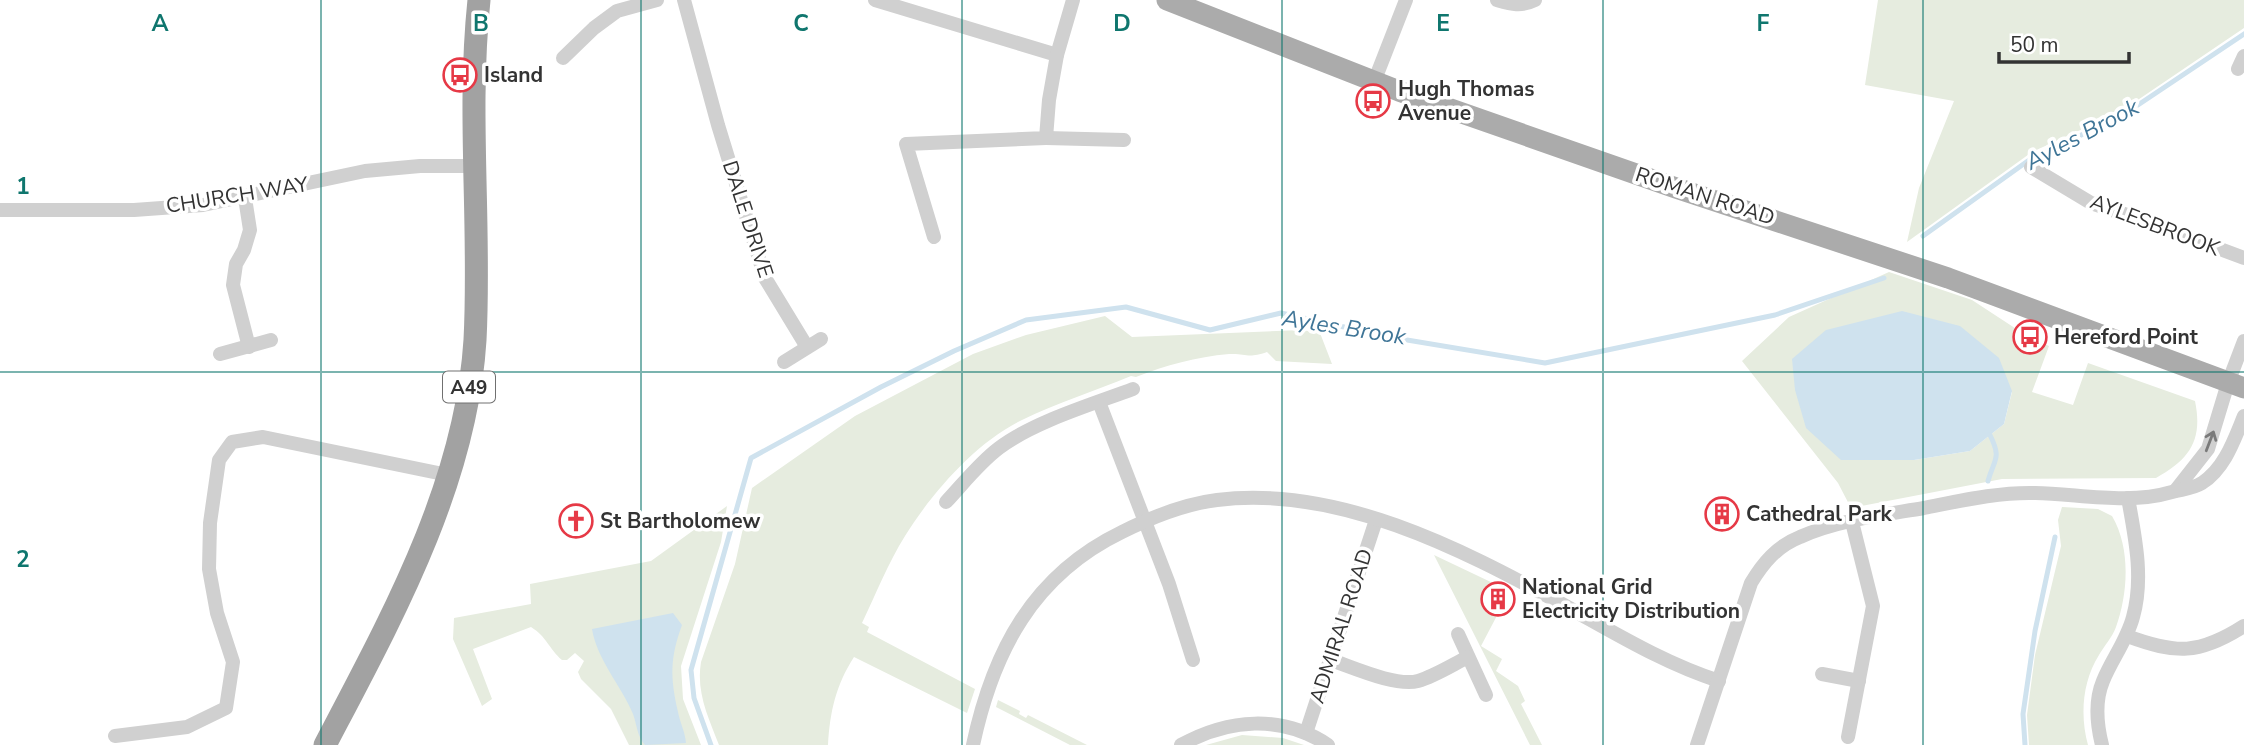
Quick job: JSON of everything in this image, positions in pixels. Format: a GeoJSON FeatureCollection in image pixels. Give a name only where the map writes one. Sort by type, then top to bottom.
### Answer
{"type":"FeatureCollection","features":[{"type":"Feature","properties":{"kind":"highway","name":"A49"},"geometry":{"type":"LineString","coordinates":[[326,745],[389,623],[418,556],[448,475],[471,379],[475,341],[474,166],[479,0]]}},
{"type":"Feature","properties":{"kind":"main road","name":"ROMAN ROAD"},"geometry":{"type":"LineString","coordinates":[[1167,0],[1203,7],[1374,82],[1676,188],[1948,278],[2236,385]]}},
{"type":"Feature","properties":{"kind":"street"},"geometry":{"type":"LineString","coordinates":[[563,58],[594,28],[617,11],[657,0]]}},
{"type":"Feature","properties":{"kind":"street","name":"DALE DRIVE"},"geometry":{"type":"LineString","coordinates":[[684,0],[718,125],[765,278],[807,347]]}},
{"type":"Feature","properties":{"kind":"street"},"geometry":{"type":"LineString","coordinates":[[875,0],[1056,55]]}},
{"type":"Feature","properties":{"kind":"street"},"geometry":{"type":"LineString","coordinates":[[1046,138],[1056,55],[1073,0]]}},
{"type":"Feature","properties":{"kind":"street"},"geometry":{"type":"LineString","coordinates":[[1374,82],[1406,0]]}},
{"type":"Feature","properties":{"kind":"street"},"geometry":{"type":"LineString","coordinates":[[1497,0],[1514,5],[1535,0]]}},
{"type":"Feature","properties":{"kind":"street"},"geometry":{"type":"LineString","coordinates":[[934,237],[906,144],[1046,138],[1125,140]]}},
{"type":"Feature","properties":{"kind":"street","name":"CHURCH WAY"},"geometry":{"type":"LineString","coordinates":[[0,210],[134,210],[202,205],[365,171],[420,166],[474,166]]}},
{"type":"Feature","properties":{"kind":"street","name":"AYLESBROOK"},"geometry":{"type":"LineString","coordinates":[[2031,167],[2091,203],[2244,258]]}},
{"type":"Feature","properties":{"kind":"street"},"geometry":{"type":"LineString","coordinates":[[245,198],[250,230],[236,264],[233,285],[249,346]]}},
{"type":"Feature","properties":{"kind":"street"},"geometry":{"type":"LineString","coordinates":[[784,362],[821,339]]}},
{"type":"Feature","properties":{"kind":"street"},"geometry":{"type":"LineString","coordinates":[[220,354],[271,340]]}},
{"type":"Feature","properties":{"kind":"street"},"geometry":{"type":"LineString","coordinates":[[2175,491],[2208,449],[2236,385],[2244,341]]}},
{"type":"Feature","properties":{"kind":"street"},"geometry":{"type":"LineString","coordinates":[[946,502],[981,464],[1020,434],[1133,389]]}},
{"type":"Feature","properties":{"kind":"street"},"geometry":{"type":"LineString","coordinates":[[1099,402],[1146,520],[1193,660]]}},
{"type":"Feature","properties":{"kind":"street"},"geometry":{"type":"LineString","coordinates":[[1697,745],[1743,604],[1760,568],[1771,555],[1799,537],[1852,522],[2000,495],[2032,493],[2128,498],[2188,490],[2209,478],[2225,457],[2244,416]]}},
{"type":"Feature","properties":{"kind":"street"},"geometry":{"type":"LineString","coordinates":[[115,736],[187,727],[226,708],[233,662],[217,613],[209,569],[211,523],[219,460],[232,442],[262,437],[448,475]]}},
{"type":"Feature","properties":{"kind":"street"},"geometry":{"type":"LineString","coordinates":[[973,745],[996,666],[1013,632],[1032,604],[1082,556],[1101,542],[1146,520],[1215,500],[1262,498],[1330,506],[1376,520],[1441,544],[1536,590],[1664,660],[1719,681]]}},
{"type":"Feature","properties":{"kind":"street"},"geometry":{"type":"LineString","coordinates":[[2102,745],[2098,718],[2100,690],[2127,636],[2137,600],[2138,571],[2128,498]]}},
{"type":"Feature","properties":{"kind":"street","name":"ADMIRAL ROAD"},"geometry":{"type":"LineString","coordinates":[[1306,733],[1376,520]]}},
{"type":"Feature","properties":{"kind":"street"},"geometry":{"type":"LineString","coordinates":[[1848,737],[1873,606],[1852,522]]}},
{"type":"Feature","properties":{"kind":"street"},"geometry":{"type":"LineString","coordinates":[[2127,636],[2179,650],[2202,648],[2244,626]]}},
{"type":"Feature","properties":{"kind":"street"},"geometry":{"type":"LineString","coordinates":[[1458,634],[1486,695]]}},
{"type":"Feature","properties":{"kind":"street"},"geometry":{"type":"LineString","coordinates":[[1331,660],[1410,682],[1425,678],[1468,657]]}},
{"type":"Feature","properties":{"kind":"street"},"geometry":{"type":"LineString","coordinates":[[1822,674],[1859,681]]}},
{"type":"Feature","properties":{"kind":"street"},"geometry":{"type":"LineString","coordinates":[[1181,745],[1212,730],[1253,722],[1306,733],[1328,745]]}},
{"type":"Feature","properties":{"kind":"shaded area"},"geometry":{"type":"Polygon","coordinates":[[[1878,0],[2244,0],[2244,28],[2120,112],[2032,152],[1907,242],[1919,188],[1954,101],[1865,85],[1878,0]]]}},
{"type":"Feature","properties":{"kind":"shaded area"},"geometry":{"type":"Polygon","coordinates":[[[1889,272],[1972,300],[2024,334],[2022,338],[2034,344],[2036,340],[2049,346],[2032,392],[2073,405],[2088,363],[2195,401],[2195,437],[2185,456],[2156,478],[2002,479],[1851,508],[1838,483],[1742,361],[1789,317],[1889,272]],[[2012,392],[1841,460],[1914,460],[1970,451],[2004,424],[2012,392]]]}},
{"type":"Feature","properties":{"kind":"shaded area"},"geometry":{"type":"Polygon","coordinates":[[[1105,316],[1132,337],[1302,330],[1320,333],[1332,364],[1276,361],[1267,352],[1193,359],[1136,377],[1131,376],[1049,408],[1005,430],[972,455],[928,503],[899,546],[862,623],[869,627],[867,632],[975,689],[967,713],[854,657],[835,699],[828,745],[719,745],[702,694],[701,662],[735,564],[752,488],[855,416],[973,354],[1026,335],[1105,316]]]}},
{"type":"Feature","properties":{"kind":"shaded area"},"geometry":{"type":"Polygon","coordinates":[[[727,506],[721,542],[681,666],[683,699],[701,745],[629,745],[611,709],[581,679],[578,672],[584,661],[575,653],[567,660],[562,660],[531,627],[473,649],[492,699],[482,706],[453,639],[454,618],[531,604],[530,584],[651,561],[727,506]]]}},
{"type":"Feature","properties":{"kind":"shaded area"},"geometry":{"type":"Polygon","coordinates":[[[2062,507],[2098,509],[2112,516],[2125,556],[2125,586],[2114,631],[2093,665],[2086,688],[2083,711],[2088,745],[2029,745],[2027,715],[2035,655],[2061,546],[2058,520],[2062,507]]]}},
{"type":"Feature","properties":{"kind":"shaded area"},"geometry":{"type":"Polygon","coordinates":[[[1434,555],[1495,584],[1487,600],[1501,608],[1481,646],[1502,659],[1496,671],[1518,686],[1525,701],[1521,704],[1542,745],[1530,745],[1434,555]]]}},
{"type":"Feature","properties":{"kind":"shaded area"},"geometry":{"type":"Polygon","coordinates":[[[998,700],[1020,711],[1019,714],[1026,718],[1028,715],[1087,745],[1070,745],[996,707],[998,700]]]}},
{"type":"Feature","properties":{"kind":"shaded area"},"geometry":{"type":"Polygon","coordinates":[[[1242,735],[1283,738],[1304,745],[1206,745],[1242,735]]]}},
{"type":"Feature","properties":{"kind":"water"},"geometry":{"type":"Polygon","coordinates":[[[1902,311],[1960,326],[1999,358],[2012,391],[2004,424],[1970,451],[1914,460],[1841,460],[1806,428],[1795,390],[1792,359],[1826,330],[1902,311]]]}},
{"type":"Feature","properties":{"kind":"water"},"geometry":{"type":"Polygon","coordinates":[[[673,613],[682,625],[673,658],[673,678],[675,700],[686,743],[645,745],[628,703],[604,662],[592,629],[673,613]]]}},
{"type":"Feature","properties":{"kind":"waterway","name":"Ayles Brook"},"geometry":{"type":"LineString","coordinates":[[1923,236],[2032,158],[2120,117],[2244,34]]}},
{"type":"Feature","properties":{"kind":"waterway","name":"Ayles Brook"},"geometry":{"type":"LineString","coordinates":[[711,745],[694,698],[691,670],[751,458],[881,387],[1026,320],[1126,307],[1210,330],[1281,313],[1389,337],[1545,363],[1775,315],[1884,278]]}},
{"type":"Feature","properties":{"kind":"waterway"},"geometry":{"type":"LineString","coordinates":[[1988,481],[1996,454],[1990,435]]}},
{"type":"Feature","properties":{"kind":"waterway"},"geometry":{"type":"LineString","coordinates":[[2025,745],[2023,714],[2035,631],[2055,537]]}},
{"type":"Feature","properties":{"kind":"place","name":"Island"},"geometry":{"type":"Point","coordinates":[460,75]}},
{"type":"Feature","properties":{"kind":"place","name":"Hugh Thomas Avenue"},"geometry":{"type":"Point","coordinates":[1373,101]}},
{"type":"Feature","properties":{"kind":"place","name":"Hereford Point"},"geometry":{"type":"Point","coordinates":[2030,337]}},
{"type":"Feature","properties":{"kind":"place","name":"Cathedral Park"},"geometry":{"type":"Point","coordinates":[1722,514]}},
{"type":"Feature","properties":{"kind":"place","name":"St Bartholomew"},"geometry":{"type":"Point","coordinates":[576,521]}},
{"type":"Feature","properties":{"kind":"place","name":"National Grid Electricity Distribution"},"geometry":{"type":"Point","coordinates":[1498,599]}}]}
